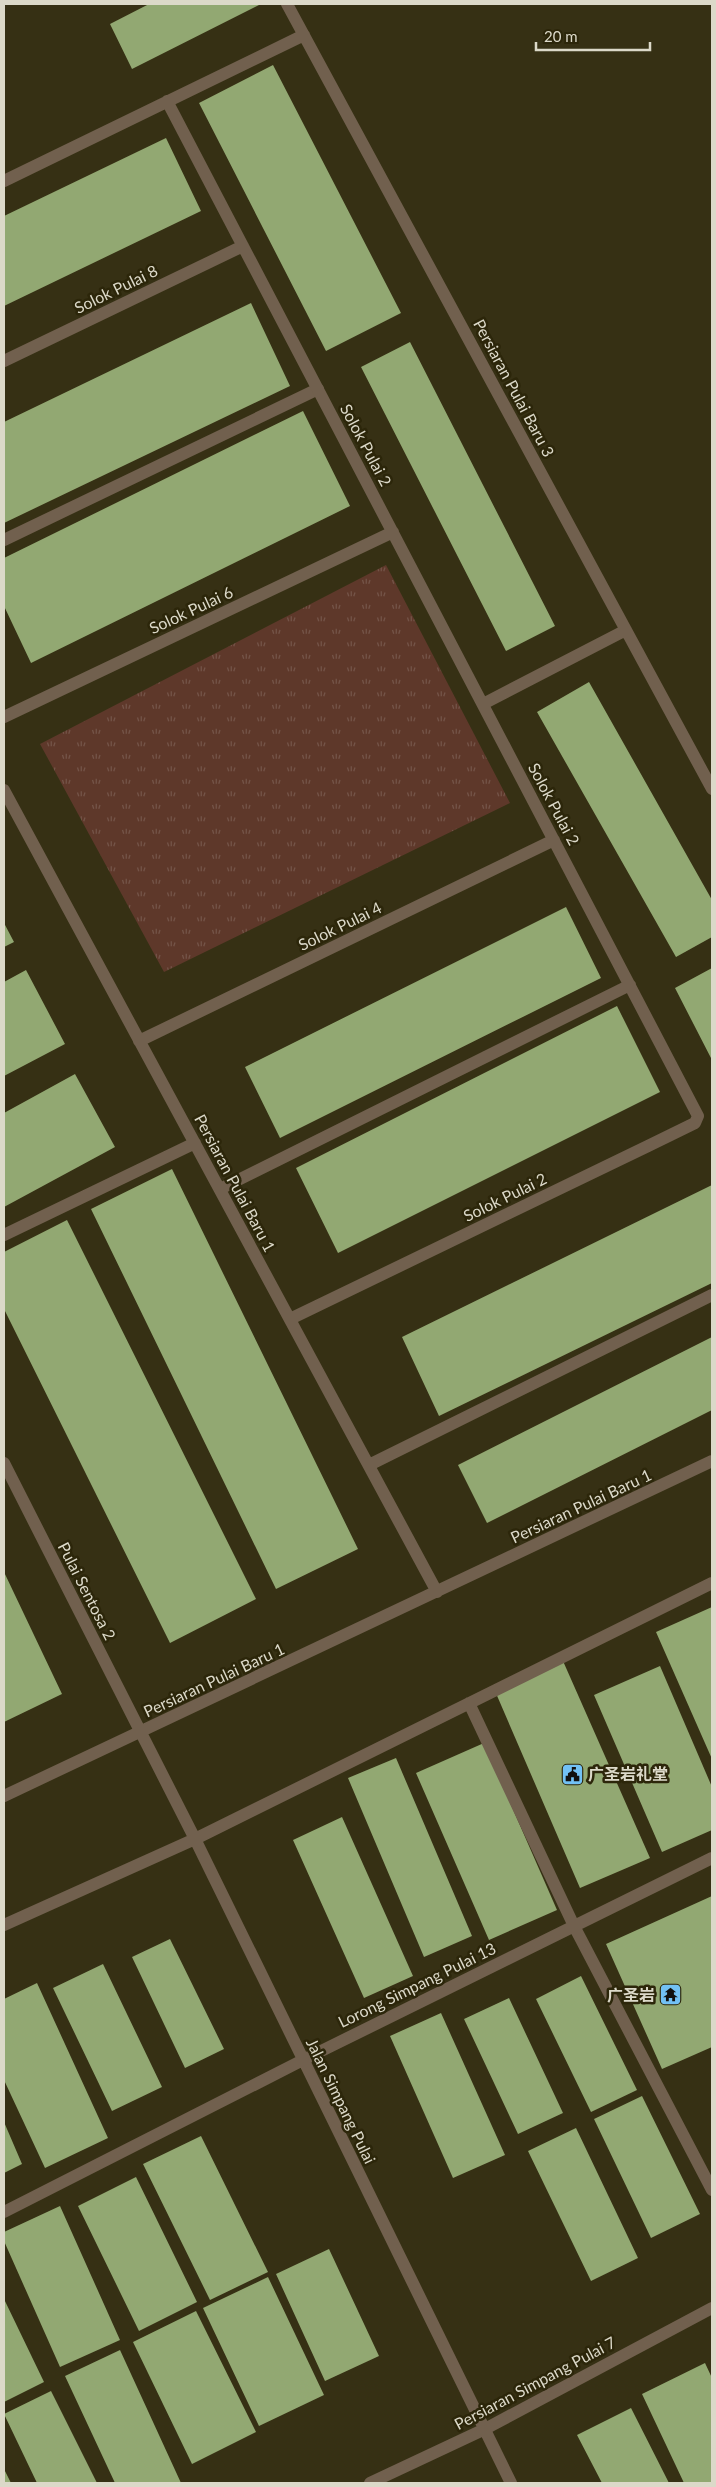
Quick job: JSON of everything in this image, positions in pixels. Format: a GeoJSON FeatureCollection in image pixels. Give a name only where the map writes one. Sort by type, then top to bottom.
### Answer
{"type":"FeatureCollection","features":[{"type":"Feature","properties":{"kind":"street","name":"Persiaran Pulai Baru 3"},"geometry":{"type":"LineString","coordinates":[[287,4],[712,788]]}},
{"type":"Feature","properties":{"kind":"street"},"geometry":{"type":"LineString","coordinates":[[4,181],[304,35]]}},
{"type":"Feature","properties":{"kind":"street","name":"Solok Pulai 2"},"geometry":{"type":"LineString","coordinates":[[167,101],[698,1116],[697,1121],[290,1319]]}},
{"type":"Feature","properties":{"kind":"street","name":"Solok Pulai 8"},"geometry":{"type":"LineString","coordinates":[[4,361],[243,246]]}},
{"type":"Feature","properties":{"kind":"street"},"geometry":{"type":"LineString","coordinates":[[4,540],[318,390]]}},
{"type":"Feature","properties":{"kind":"street","name":"Solok Pulai 6"},"geometry":{"type":"LineString","coordinates":[[4,717],[393,532]]}},
{"type":"Feature","properties":{"kind":"street"},"geometry":{"type":"LineString","coordinates":[[483,704],[626,630]]}},
{"type":"Feature","properties":{"kind":"street","name":"Persiaran Pulai Baru 1"},"geometry":{"type":"LineString","coordinates":[[4,790],[437,1592]]}},
{"type":"Feature","properties":{"kind":"street","name":"Solok Pulai 4"},"geometry":{"type":"LineString","coordinates":[[140,1041],[554,840]]}},
{"type":"Feature","properties":{"kind":"street"},"geometry":{"type":"LineString","coordinates":[[220,1190],[630,985]]}},
{"type":"Feature","properties":{"kind":"street"},"geometry":{"type":"LineString","coordinates":[[4,1235],[195,1143]]}},
{"type":"Feature","properties":{"kind":"street"},"geometry":{"type":"LineString","coordinates":[[369,1465],[712,1295]]}},
{"type":"Feature","properties":{"kind":"street","name":"Persiaran Pulai Baru 1"},"geometry":{"type":"LineString","coordinates":[[4,1796],[712,1461]]}},
{"type":"Feature","properties":{"kind":"street","name":"Pulai Sentosa 2"},"geometry":{"type":"LineString","coordinates":[[4,1464],[140,1733]]}},
{"type":"Feature","properties":{"kind":"street"},"geometry":{"type":"LineString","coordinates":[[4,1925],[195,1839],[712,1583]]}},
{"type":"Feature","properties":{"kind":"street"},"geometry":{"type":"LineString","coordinates":[[469,1703],[574,1926],[712,2190]]}},
{"type":"Feature","properties":{"kind":"street","name":"Jalan Simpang Pulai"},"geometry":{"type":"LineString","coordinates":[[140,1733],[195,1839],[511,2483]]}},
{"type":"Feature","properties":{"kind":"street","name":"Lorong Simpang Pulai 13"},"geometry":{"type":"LineString","coordinates":[[4,2212],[303,2060],[712,1858]]}},
{"type":"Feature","properties":{"kind":"street","name":"Persiaran Simpang Pulai 7"},"geometry":{"type":"LineString","coordinates":[[370,2483],[485,2430],[712,2308]]}},
{"type":"Feature","properties":{"kind":"green space"},"geometry":{"type":"Polygon","coordinates":[[[386,565],[510,803],[164,972],[40,744],[386,565]]]}},
{"type":"Feature","properties":{"kind":"building"},"geometry":{"type":"Polygon","coordinates":[[[149,4],[261,4],[132,69],[110,24],[149,4]]]}},
{"type":"Feature","properties":{"kind":"building"},"geometry":{"type":"Polygon","coordinates":[[[273,65],[401,313],[326,351],[199,103],[273,65]]]}},
{"type":"Feature","properties":{"kind":"building"},"geometry":{"type":"Polygon","coordinates":[[[166,138],[201,211],[4,306],[4,216],[166,138]]]}},
{"type":"Feature","properties":{"kind":"building"},"geometry":{"type":"Polygon","coordinates":[[[251,303],[290,386],[4,523],[4,422],[251,303]]]}},
{"type":"Feature","properties":{"kind":"building"},"geometry":{"type":"Polygon","coordinates":[[[410,342],[555,626],[506,651],[361,367],[410,342]]]}},
{"type":"Feature","properties":{"kind":"building"},"geometry":{"type":"Polygon","coordinates":[[[303,411],[350,506],[31,663],[4,606],[4,558],[303,411]]]}},
{"type":"Feature","properties":{"kind":"building"},"geometry":{"type":"Polygon","coordinates":[[[589,682],[712,900],[712,937],[676,957],[537,712],[589,682]]]}},
{"type":"Feature","properties":{"kind":"building"},"geometry":{"type":"Polygon","coordinates":[[[566,907],[601,978],[280,1138],[245,1067],[566,907]]]}},
{"type":"Feature","properties":{"kind":"building"},"geometry":{"type":"Polygon","coordinates":[[[4,923],[14,942],[4,947],[4,923]]]}},
{"type":"Feature","properties":{"kind":"building"},"geometry":{"type":"Polygon","coordinates":[[[712,968],[712,1060],[675,988],[712,968]]]}},
{"type":"Feature","properties":{"kind":"building"},"geometry":{"type":"Polygon","coordinates":[[[26,970],[65,1044],[4,1076],[4,982],[26,970]]]}},
{"type":"Feature","properties":{"kind":"building"},"geometry":{"type":"Polygon","coordinates":[[[617,1006],[660,1092],[338,1253],[296,1168],[617,1006]]]}},
{"type":"Feature","properties":{"kind":"building"},"geometry":{"type":"Polygon","coordinates":[[[75,1074],[115,1147],[4,1207],[4,1113],[75,1074]]]}},
{"type":"Feature","properties":{"kind":"building"},"geometry":{"type":"Polygon","coordinates":[[[172,1169],[358,1549],[276,1589],[91,1209],[172,1169]]]}},
{"type":"Feature","properties":{"kind":"building"},"geometry":{"type":"Polygon","coordinates":[[[712,1185],[712,1283],[439,1416],[402,1337],[712,1185]]]}},
{"type":"Feature","properties":{"kind":"building"},"geometry":{"type":"Polygon","coordinates":[[[67,1220],[256,1599],[170,1643],[4,1309],[4,1252],[67,1220]]]}},
{"type":"Feature","properties":{"kind":"building"},"geometry":{"type":"Polygon","coordinates":[[[712,1337],[712,1410],[487,1523],[458,1465],[712,1337]]]}},
{"type":"Feature","properties":{"kind":"building"},"geometry":{"type":"Polygon","coordinates":[[[4,1572],[62,1694],[4,1722],[4,1572]]]}},
{"type":"Feature","properties":{"kind":"building"},"geometry":{"type":"Polygon","coordinates":[[[712,1607],[712,1759],[656,1632],[712,1607]]]}},
{"type":"Feature","properties":{"kind":"building","name":"广圣岩礼堂"},"geometry":{"type":"Polygon","coordinates":[[[563,1661],[650,1858],[580,1888],[495,1691],[563,1661]]]}},
{"type":"Feature","properties":{"kind":"building"},"geometry":{"type":"Polygon","coordinates":[[[660,1666],[712,1787],[712,1830],[662,1852],[594,1695],[660,1666]]]}},
{"type":"Feature","properties":{"kind":"building"},"geometry":{"type":"Polygon","coordinates":[[[484,1743],[557,1910],[489,1940],[416,1773],[484,1743]]]}},
{"type":"Feature","properties":{"kind":"building"},"geometry":{"type":"Polygon","coordinates":[[[396,1758],[472,1936],[424,1957],[348,1778],[396,1758]]]}},
{"type":"Feature","properties":{"kind":"building"},"geometry":{"type":"Polygon","coordinates":[[[342,1817],[413,1976],[364,1998],[293,1840],[342,1817]]]}},
{"type":"Feature","properties":{"kind":"building","name":"广圣岩"},"geometry":{"type":"Polygon","coordinates":[[[712,1896],[712,2047],[662,2069],[606,1944],[712,1896]]]}},
{"type":"Feature","properties":{"kind":"building"},"geometry":{"type":"Polygon","coordinates":[[[170,1939],[224,2049],[185,2068],[132,1957],[170,1939]]]}},
{"type":"Feature","properties":{"kind":"building"},"geometry":{"type":"Polygon","coordinates":[[[103,1964],[162,2087],[112,2111],[53,1988],[103,1964]]]}},
{"type":"Feature","properties":{"kind":"building"},"geometry":{"type":"Polygon","coordinates":[[[581,1976],[637,2090],[591,2112],[536,1999],[581,1976]]]}},
{"type":"Feature","properties":{"kind":"building"},"geometry":{"type":"Polygon","coordinates":[[[37,1983],[108,2138],[45,2168],[4,2080],[4,1999],[37,1983]]]}},
{"type":"Feature","properties":{"kind":"building"},"geometry":{"type":"Polygon","coordinates":[[[509,1998],[563,2113],[518,2134],[464,2019],[509,1998]]]}},
{"type":"Feature","properties":{"kind":"building"},"geometry":{"type":"Polygon","coordinates":[[[441,2013],[505,2155],[453,2178],[390,2036],[441,2013]]]}},
{"type":"Feature","properties":{"kind":"building"},"geometry":{"type":"Polygon","coordinates":[[[642,2096],[700,2214],[651,2238],[594,2119],[642,2096]]]}},
{"type":"Feature","properties":{"kind":"building"},"geometry":{"type":"Polygon","coordinates":[[[4,2122],[22,2164],[4,2173],[4,2122]]]}},
{"type":"Feature","properties":{"kind":"building"},"geometry":{"type":"Polygon","coordinates":[[[576,2128],[638,2258],[591,2281],[528,2151],[576,2128]]]}},
{"type":"Feature","properties":{"kind":"building"},"geometry":{"type":"Polygon","coordinates":[[[201,2136],[268,2272],[210,2300],[143,2164],[201,2136]]]}},
{"type":"Feature","properties":{"kind":"building"},"geometry":{"type":"Polygon","coordinates":[[[136,2177],[197,2302],[139,2331],[78,2206],[136,2177]]]}},
{"type":"Feature","properties":{"kind":"building"},"geometry":{"type":"Polygon","coordinates":[[[60,2206],[120,2340],[60,2367],[4,2241],[4,2232],[60,2206]]]}},
{"type":"Feature","properties":{"kind":"building"},"geometry":{"type":"Polygon","coordinates":[[[329,2249],[379,2356],[325,2381],[276,2274],[329,2249]]]}},
{"type":"Feature","properties":{"kind":"building"},"geometry":{"type":"Polygon","coordinates":[[[268,2277],[324,2395],[259,2426],[203,2308],[268,2277]]]}},
{"type":"Feature","properties":{"kind":"building"},"geometry":{"type":"Polygon","coordinates":[[[4,2299],[44,2382],[4,2402],[4,2299]]]}},
{"type":"Feature","properties":{"kind":"building"},"geometry":{"type":"Polygon","coordinates":[[[196,2311],[256,2432],[192,2464],[133,2342],[196,2311]]]}},
{"type":"Feature","properties":{"kind":"building"},"geometry":{"type":"Polygon","coordinates":[[[120,2350],[181,2483],[115,2483],[65,2376],[120,2350]]]}},
{"type":"Feature","properties":{"kind":"building"},"geometry":{"type":"Polygon","coordinates":[[[705,2363],[712,2378],[712,2483],[684,2483],[642,2394],[705,2363]]]}},
{"type":"Feature","properties":{"kind":"building"},"geometry":{"type":"Polygon","coordinates":[[[51,2391],[97,2483],[37,2483],[4,2414],[51,2391]]]}},
{"type":"Feature","properties":{"kind":"building"},"geometry":{"type":"Polygon","coordinates":[[[631,2408],[669,2483],[602,2483],[577,2435],[631,2408]]]}},
{"type":"Feature","properties":{"kind":"building"},"geometry":{"type":"Polygon","coordinates":[[[4,2469],[11,2483],[4,2483],[4,2469]]]}},
{"type":"Feature","properties":{"kind":"place","name":"广圣岩礼堂"},"geometry":{"type":"Point","coordinates":[572,1774]}},
{"type":"Feature","properties":{"kind":"place","name":"广圣岩"},"geometry":{"type":"Point","coordinates":[671,1995]}}]}
